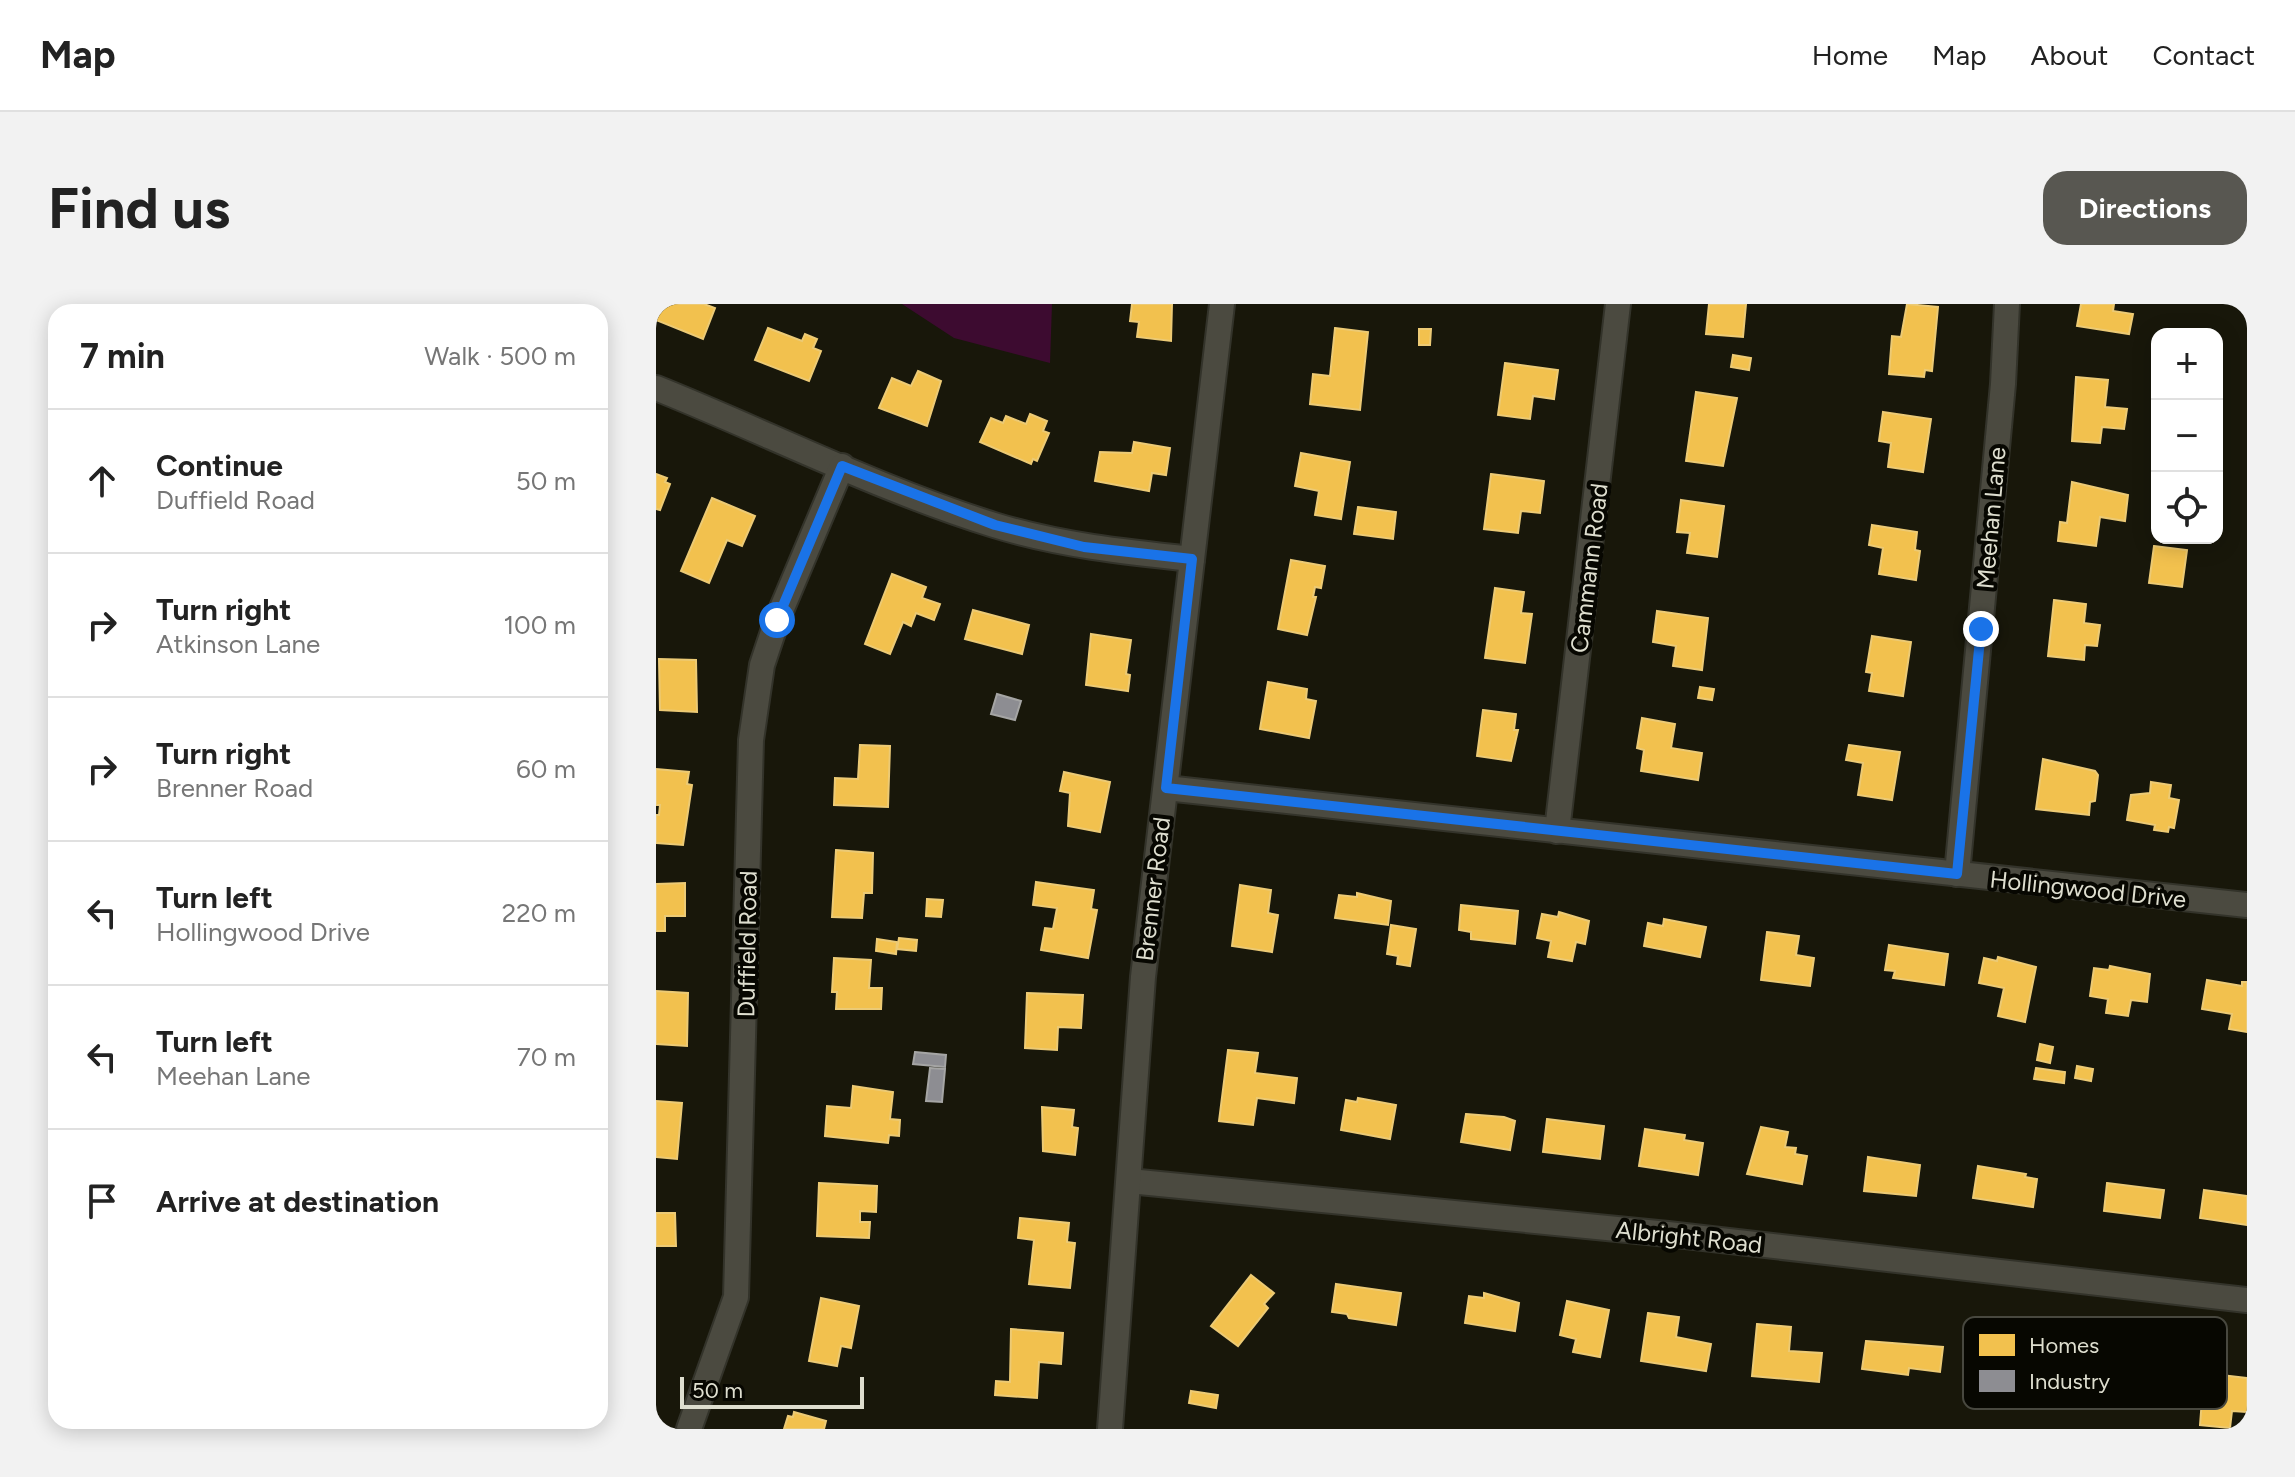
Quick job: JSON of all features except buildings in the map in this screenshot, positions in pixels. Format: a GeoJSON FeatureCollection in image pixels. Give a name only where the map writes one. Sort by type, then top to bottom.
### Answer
{"type":"FeatureCollection","features":[{"type":"Feature","properties":{"kind":"street","name":"Brenner Road"},"geometry":{"type":"LineString","coordinates":[[1110,1429],[1143,977],[1222,304]]}},
{"type":"Feature","properties":{"kind":"street","name":"Cammann Road"},"geometry":{"type":"LineString","coordinates":[[1557,831],[1618,304]]}},
{"type":"Feature","properties":{"kind":"street","name":"Meehan Lane"},"geometry":{"type":"LineString","coordinates":[[1957,874],[2003,384],[2007,304]]}},
{"type":"Feature","properties":{"kind":"street"},"geometry":{"type":"LineString","coordinates":[[656,388],[842,466],[995,525],[1084,547],[1192,559]]}},
{"type":"Feature","properties":{"kind":"street","name":"Duffield Road"},"geometry":{"type":"LineString","coordinates":[[689,1429],[736,1297],[751,740],[762,665],[777,620],[842,466]]}},
{"type":"Feature","properties":{"kind":"street","name":"Hollingwood Drive"},"geometry":{"type":"LineString","coordinates":[[1166,788],[2247,905]]}},
{"type":"Feature","properties":{"kind":"street","name":"Albright Road"},"geometry":{"type":"LineString","coordinates":[[1129,1181],[1668,1234],[2247,1300]]}},
{"type":"Feature","properties":{"kind":"shaded area"},"geometry":{"type":"Polygon","coordinates":[[[902,304],[1052,304],[1050,363],[954,338],[902,304]]]}},
{"type":"Feature","properties":{"kind":"route"},"geometry":{"type":"LineString","coordinates":[[777,620],[842,466],[995,525],[1084,547],[1192,559],[1166,788],[1957,874],[1981,629]]}}]}
